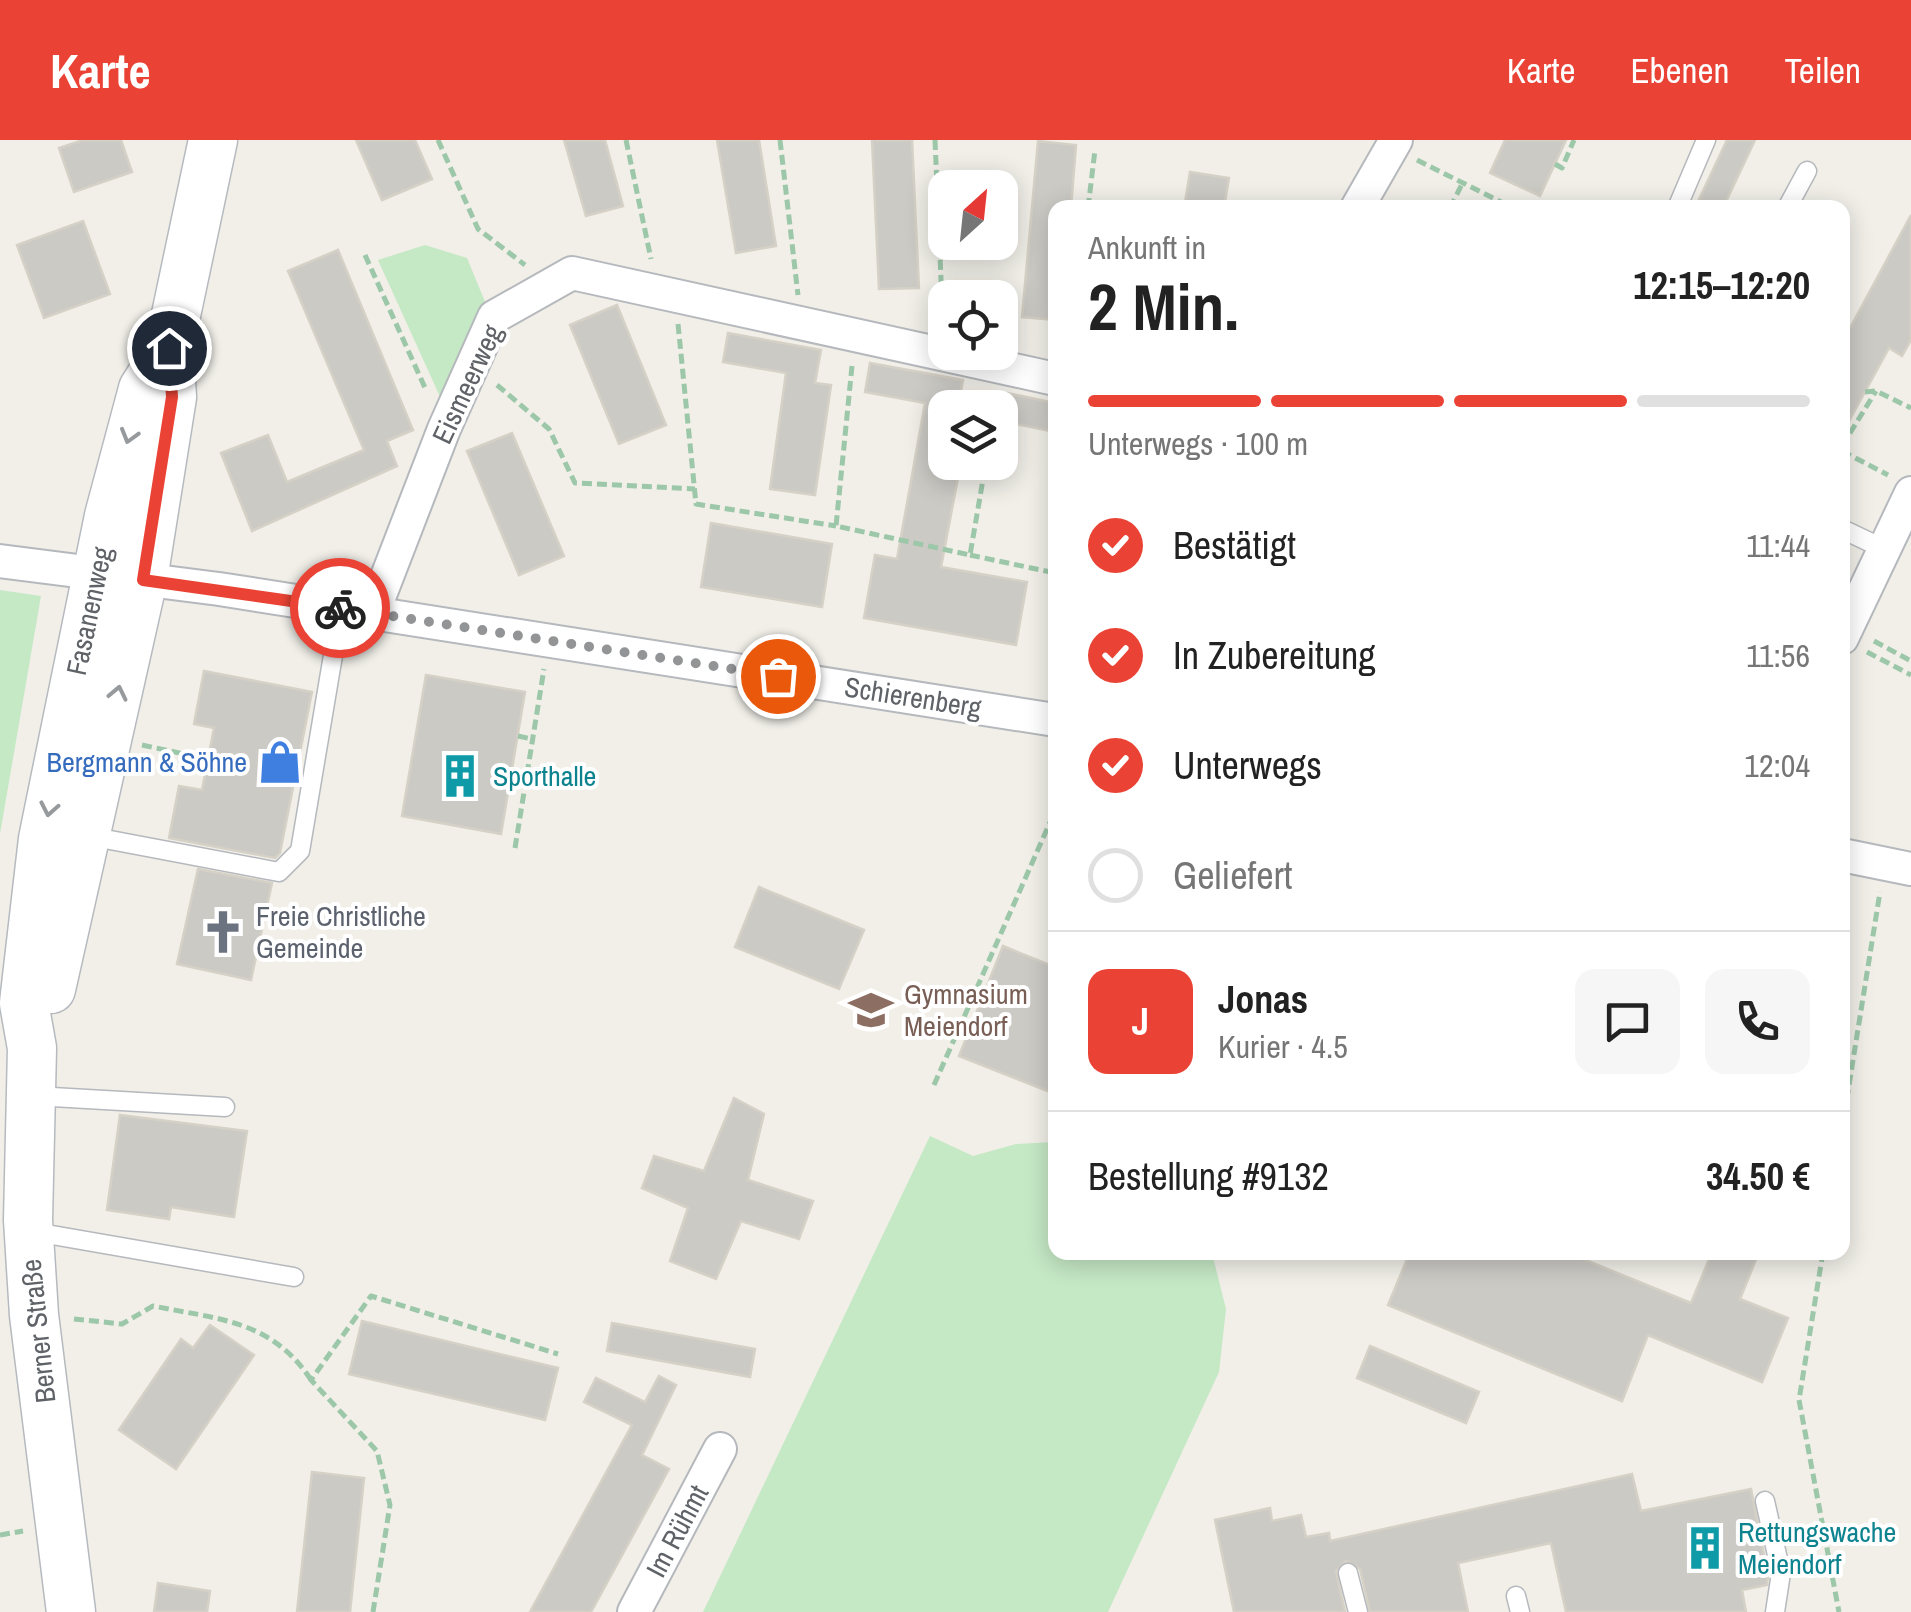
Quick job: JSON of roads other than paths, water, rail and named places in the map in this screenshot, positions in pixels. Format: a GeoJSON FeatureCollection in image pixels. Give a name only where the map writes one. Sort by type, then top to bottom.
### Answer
{"type":"FeatureCollection","features":[{"type":"Feature","properties":{"kind":"main road","name":"Fasanenweg"},"geometry":{"type":"LineString","coordinates":[[56,886],[86,836],[108,738],[128,434],[143,389],[169,348],[213,140]]}},
{"type":"Feature","properties":{"kind":"main road","name":"Fasanenweg"},"geometry":{"type":"LineString","coordinates":[[56,886],[120,576]]}},
{"type":"Feature","properties":{"kind":"main road","name":"Berner Straße"},"geometry":{"type":"LineString","coordinates":[[56,886],[48,1006],[32,1048],[28,1231],[34,1315],[71,1612]]}},
{"type":"Feature","properties":{"kind":"street"},"geometry":{"type":"LineString","coordinates":[[1362,200],[1394,144]]}},
{"type":"Feature","properties":{"kind":"street","name":"Eismeerweg"},"geometry":{"type":"LineString","coordinates":[[357,610],[494,317],[572,273],[928,350]]}},
{"type":"Feature","properties":{"kind":"street","name":"Eismeerweg"},"geometry":{"type":"LineString","coordinates":[[1015,370],[1048,377]]}},
{"type":"Feature","properties":{"kind":"street"},"geometry":{"type":"LineString","coordinates":[[1850,634],[1902,486]]}},
{"type":"Feature","properties":{"kind":"street","name":"Schierenberg"},"geometry":{"type":"LineString","coordinates":[[0,560],[357,610],[1048,719]]}},
{"type":"Feature","properties":{"kind":"street"},"geometry":{"type":"LineString","coordinates":[[1850,857],[1898,866]]}},
{"type":"Feature","properties":{"kind":"street","name":"Im Rühmt"},"geometry":{"type":"LineString","coordinates":[[634,1612],[720,1449]]}},
{"type":"Feature","properties":{"kind":"lane"},"geometry":{"type":"LineString","coordinates":[[1680,200],[1706,140]]}},
{"type":"Feature","properties":{"kind":"lane"},"geometry":{"type":"LineString","coordinates":[[1790,200],[1806,171]]}},
{"type":"Feature","properties":{"kind":"lane"},"geometry":{"type":"LineString","coordinates":[[1850,533],[1882,548]]}},
{"type":"Feature","properties":{"kind":"lane"},"geometry":{"type":"LineString","coordinates":[[86,836],[279,872],[300,851],[357,610]]}},
{"type":"Feature","properties":{"kind":"lane"},"geometry":{"type":"LineString","coordinates":[[30,1096],[226,1107]]}},
{"type":"Feature","properties":{"kind":"lane"},"geometry":{"type":"LineString","coordinates":[[28,1231],[294,1278]]}},
{"type":"Feature","properties":{"kind":"lane"},"geometry":{"type":"LineString","coordinates":[[1765,1501],[1782,1574],[1775,1612]]}},
{"type":"Feature","properties":{"kind":"lane"},"geometry":{"type":"LineString","coordinates":[[1348,1573],[1358,1612]]}},
{"type":"Feature","properties":{"kind":"place","name":"Bergmann & Söhne"},"geometry":{"type":"Point","coordinates":[280,762]}},
{"type":"Feature","properties":{"kind":"place","name":"Sporthalle"},"geometry":{"type":"Point","coordinates":[460,776]}},
{"type":"Feature","properties":{"kind":"place","name":"Freie Christliche Gemeinde"},"geometry":{"type":"Point","coordinates":[223,932]}},
{"type":"Feature","properties":{"kind":"place","name":"Gymnasium Meiendorf"},"geometry":{"type":"Point","coordinates":[871,1010]}},
{"type":"Feature","properties":{"kind":"place","name":"Rettungswache Meiendorf"},"geometry":{"type":"Point","coordinates":[1705,1548]}}]}
